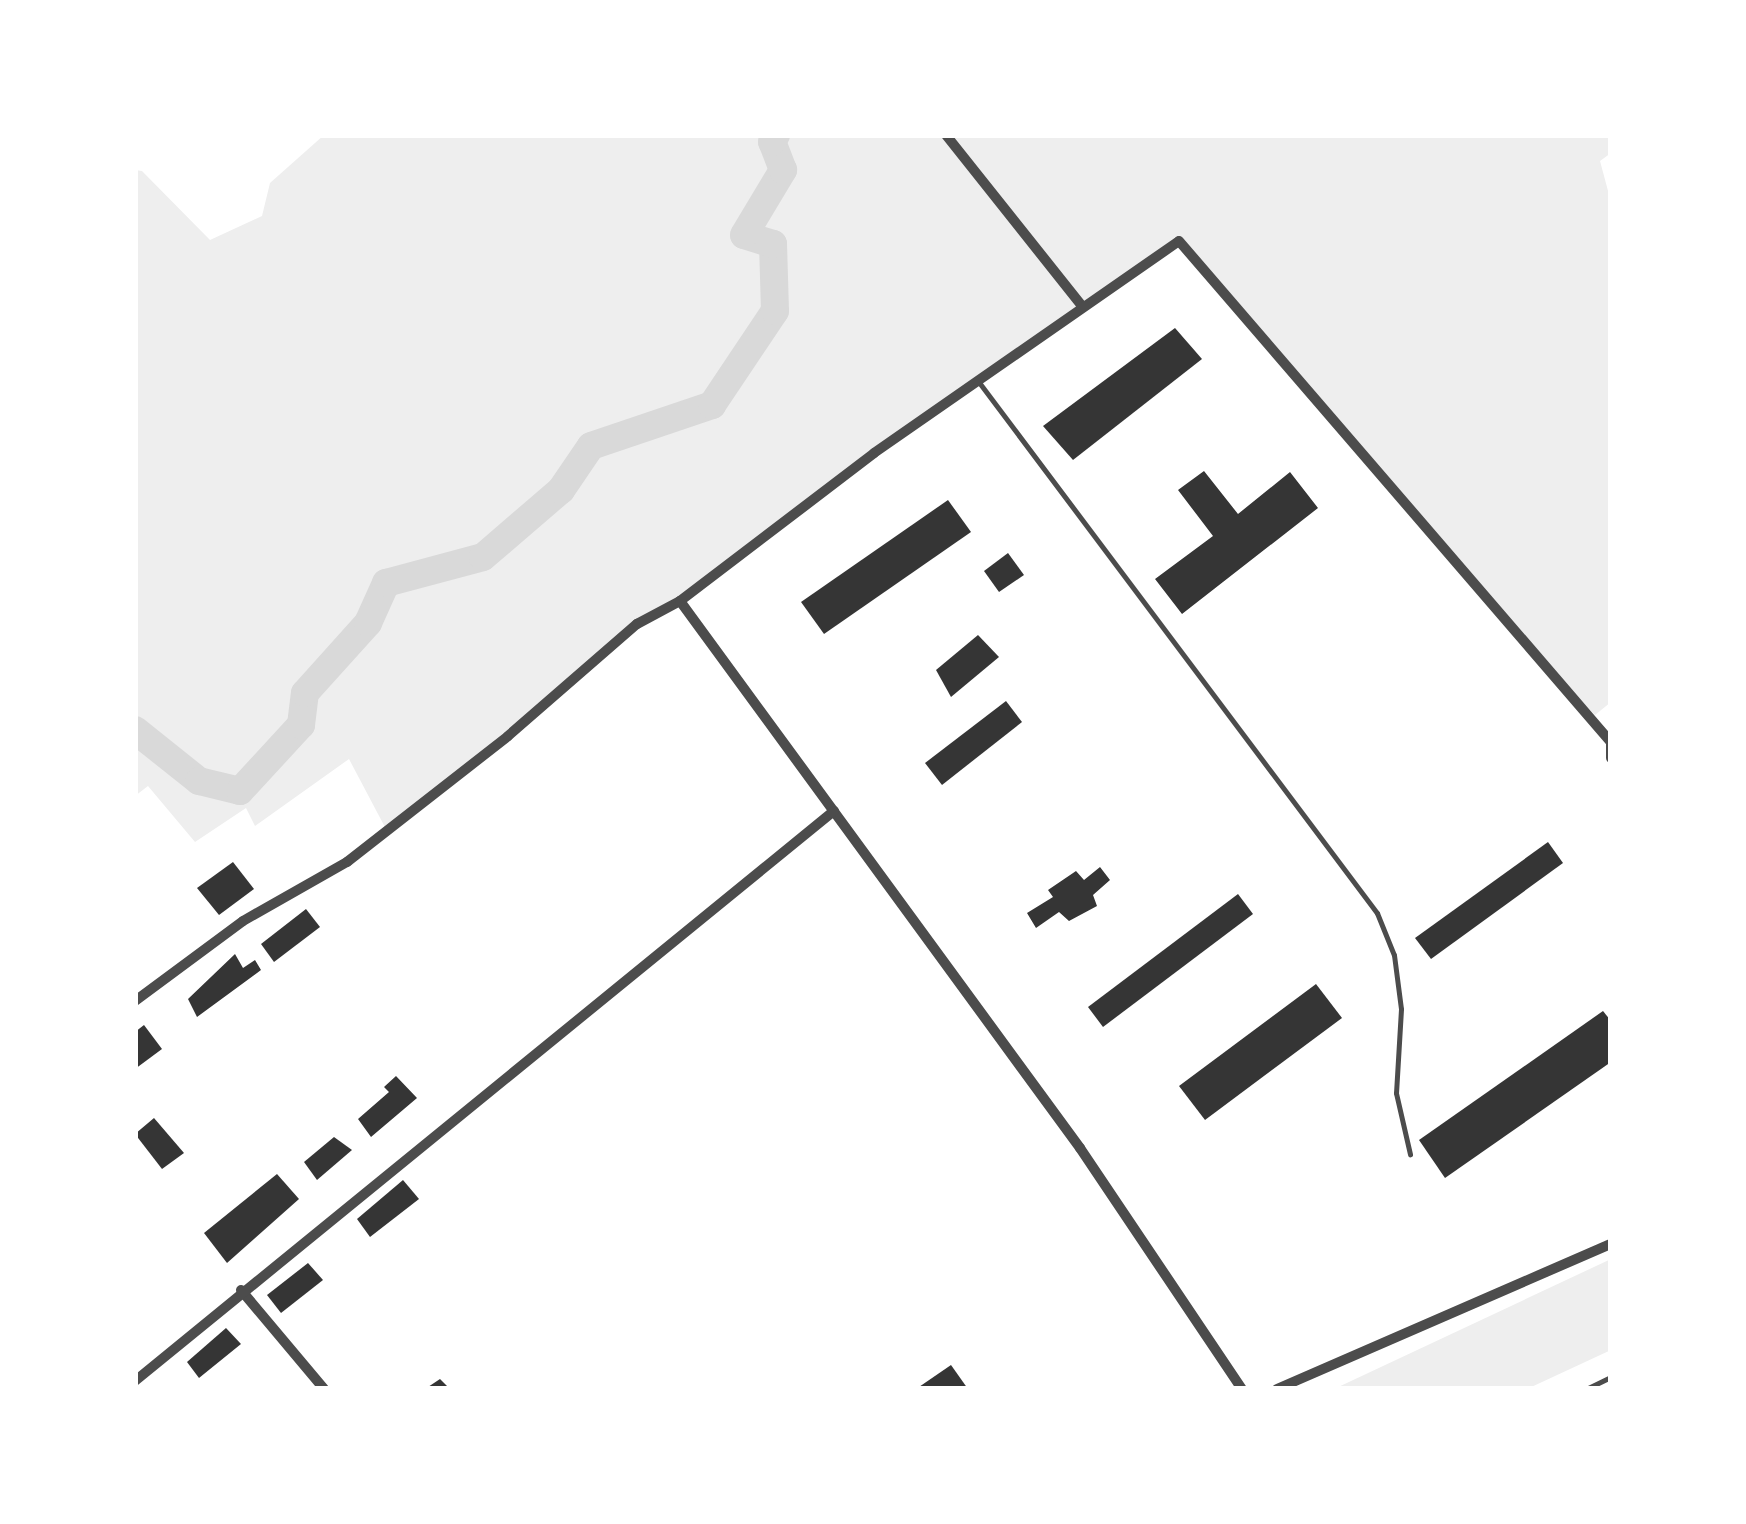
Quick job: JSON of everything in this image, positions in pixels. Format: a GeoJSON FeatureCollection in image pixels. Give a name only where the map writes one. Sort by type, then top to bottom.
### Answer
{"type":"FeatureCollection","features":[{"type":"Feature","properties":{"kind":"street"},"geometry":{"type":"LineString","coordinates":[[946,135],[1082,306]]}},
{"type":"Feature","properties":{"kind":"street"},"geometry":{"type":"LineString","coordinates":[[135,1000],[243,921],[347,862],[508,736],[636,624],[680,601],[977,380],[1179,241],[1611,740],[1611,758]]}},
{"type":"Feature","properties":{"kind":"street"},"geometry":{"type":"LineString","coordinates":[[680,601],[1080,1148],[1242,1389]]}},
{"type":"Feature","properties":{"kind":"street"},"geometry":{"type":"LineString","coordinates":[[135,1380],[834,811]]}},
{"type":"Feature","properties":{"kind":"street"},"geometry":{"type":"LineString","coordinates":[[1277,1389],[1611,1244]]}},
{"type":"Feature","properties":{"kind":"street"},"geometry":{"type":"LineString","coordinates":[[242,1290],[324,1389]]}},
{"type":"Feature","properties":{"kind":"lane"},"geometry":{"type":"LineString","coordinates":[[977,380],[1378,913],[1394,955],[1401,1009],[1396,1093],[1410,1154]]}},
{"type":"Feature","properties":{"kind":"lane"},"geometry":{"type":"LineString","coordinates":[[1586,1389],[1611,1377]]}},
{"type":"Feature","properties":{"kind":"shaded area"},"geometry":{"type":"Polygon","coordinates":[[[324,135],[1611,135],[1611,153],[1600,161],[1611,202],[1611,702],[1595,715],[1570,690],[1179,241],[1082,306],[680,601],[637,624],[387,831],[349,759],[255,826],[246,808],[195,842],[148,786],[135,796],[135,170],[142,171],[210,240],[262,216],[270,183],[324,135]]]}},
{"type":"Feature","properties":{"kind":"shaded area"},"geometry":{"type":"Polygon","coordinates":[[[1611,1259],[1611,1350],[1527,1389],[1334,1389],[1611,1259]]]}},
{"type":"Feature","properties":{"kind":"building"},"geometry":{"type":"Polygon","coordinates":[[[1175,328],[1202,359],[1073,460],[1043,426],[1175,328]]]}},
{"type":"Feature","properties":{"kind":"building"},"geometry":{"type":"Polygon","coordinates":[[[1204,471],[1238,514],[1290,472],[1318,508],[1182,614],[1155,579],[1213,536],[1178,490],[1204,471]]]}},
{"type":"Feature","properties":{"kind":"building"},"geometry":{"type":"Polygon","coordinates":[[[948,500],[971,532],[824,634],[801,602],[948,500]]]}},
{"type":"Feature","properties":{"kind":"building"},"geometry":{"type":"Polygon","coordinates":[[[1008,553],[1024,575],[999,592],[984,571],[1008,553]]]}},
{"type":"Feature","properties":{"kind":"building"},"geometry":{"type":"Polygon","coordinates":[[[978,635],[999,657],[951,697],[936,670],[978,635]]]}},
{"type":"Feature","properties":{"kind":"building"},"geometry":{"type":"Polygon","coordinates":[[[1006,701],[1022,722],[942,785],[925,763],[1006,701]]]}},
{"type":"Feature","properties":{"kind":"building"},"geometry":{"type":"Polygon","coordinates":[[[1548,842],[1563,863],[1431,959],[1415,938],[1548,842]]]}},
{"type":"Feature","properties":{"kind":"building"},"geometry":{"type":"Polygon","coordinates":[[[233,862],[254,889],[219,915],[197,888],[233,862]]]}},
{"type":"Feature","properties":{"kind":"building"},"geometry":{"type":"Polygon","coordinates":[[[1100,867],[1110,880],[1093,895],[1097,906],[1069,921],[1059,912],[1036,928],[1027,913],[1053,897],[1048,890],[1076,871],[1084,880],[1100,867]]]}},
{"type":"Feature","properties":{"kind":"building"},"geometry":{"type":"Polygon","coordinates":[[[1238,894],[1253,914],[1103,1027],[1088,1007],[1238,894]]]}},
{"type":"Feature","properties":{"kind":"building"},"geometry":{"type":"Polygon","coordinates":[[[306,909],[320,927],[274,962],[261,944],[306,909]]]}},
{"type":"Feature","properties":{"kind":"building"},"geometry":{"type":"Polygon","coordinates":[[[235,954],[243,968],[255,960],[261,970],[197,1017],[188,999],[235,954]]]}},
{"type":"Feature","properties":{"kind":"building"},"geometry":{"type":"Polygon","coordinates":[[[1316,984],[1342,1018],[1205,1120],[1179,1086],[1316,984]]]}},
{"type":"Feature","properties":{"kind":"building"},"geometry":{"type":"Polygon","coordinates":[[[1603,1011],[1611,1021],[1611,1062],[1445,1178],[1419,1140],[1603,1011]]]}},
{"type":"Feature","properties":{"kind":"building"},"geometry":{"type":"Polygon","coordinates":[[[144,1025],[162,1049],[135,1069],[135,1032],[144,1025]]]}},
{"type":"Feature","properties":{"kind":"building"},"geometry":{"type":"Polygon","coordinates":[[[396,1076],[417,1098],[371,1137],[358,1119],[389,1092],[384,1087],[396,1076]]]}},
{"type":"Feature","properties":{"kind":"building"},"geometry":{"type":"Polygon","coordinates":[[[154,1118],[184,1153],[162,1169],[135,1134],[154,1118]]]}},
{"type":"Feature","properties":{"kind":"building"},"geometry":{"type":"Polygon","coordinates":[[[334,1137],[352,1150],[317,1180],[304,1162],[334,1137]]]}},
{"type":"Feature","properties":{"kind":"building"},"geometry":{"type":"Polygon","coordinates":[[[277,1174],[299,1199],[227,1263],[204,1233],[277,1174]]]}},
{"type":"Feature","properties":{"kind":"building"},"geometry":{"type":"Polygon","coordinates":[[[403,1180],[419,1199],[370,1237],[357,1219],[403,1180]]]}},
{"type":"Feature","properties":{"kind":"building"},"geometry":{"type":"Polygon","coordinates":[[[308,1263],[323,1280],[281,1313],[267,1295],[308,1263]]]}},
{"type":"Feature","properties":{"kind":"building"},"geometry":{"type":"Polygon","coordinates":[[[226,1328],[241,1344],[199,1378],[187,1362],[226,1328]]]}},
{"type":"Feature","properties":{"kind":"building"},"geometry":{"type":"Polygon","coordinates":[[[951,1365],[968,1389],[916,1389],[951,1365]]]}},
{"type":"Feature","properties":{"kind":"building"},"geometry":{"type":"Polygon","coordinates":[[[440,1379],[450,1389],[425,1389],[440,1379]]]}},
{"type":"Feature","properties":{"kind":"waterway"},"geometry":{"type":"LineString","coordinates":[[135,730],[199,781],[240,791],[301,725],[305,693],[368,623],[386,583],[483,557],[561,490],[591,446],[712,405],[775,311],[773,244],[744,235],[783,170],[772,142],[776,135]]}}]}
